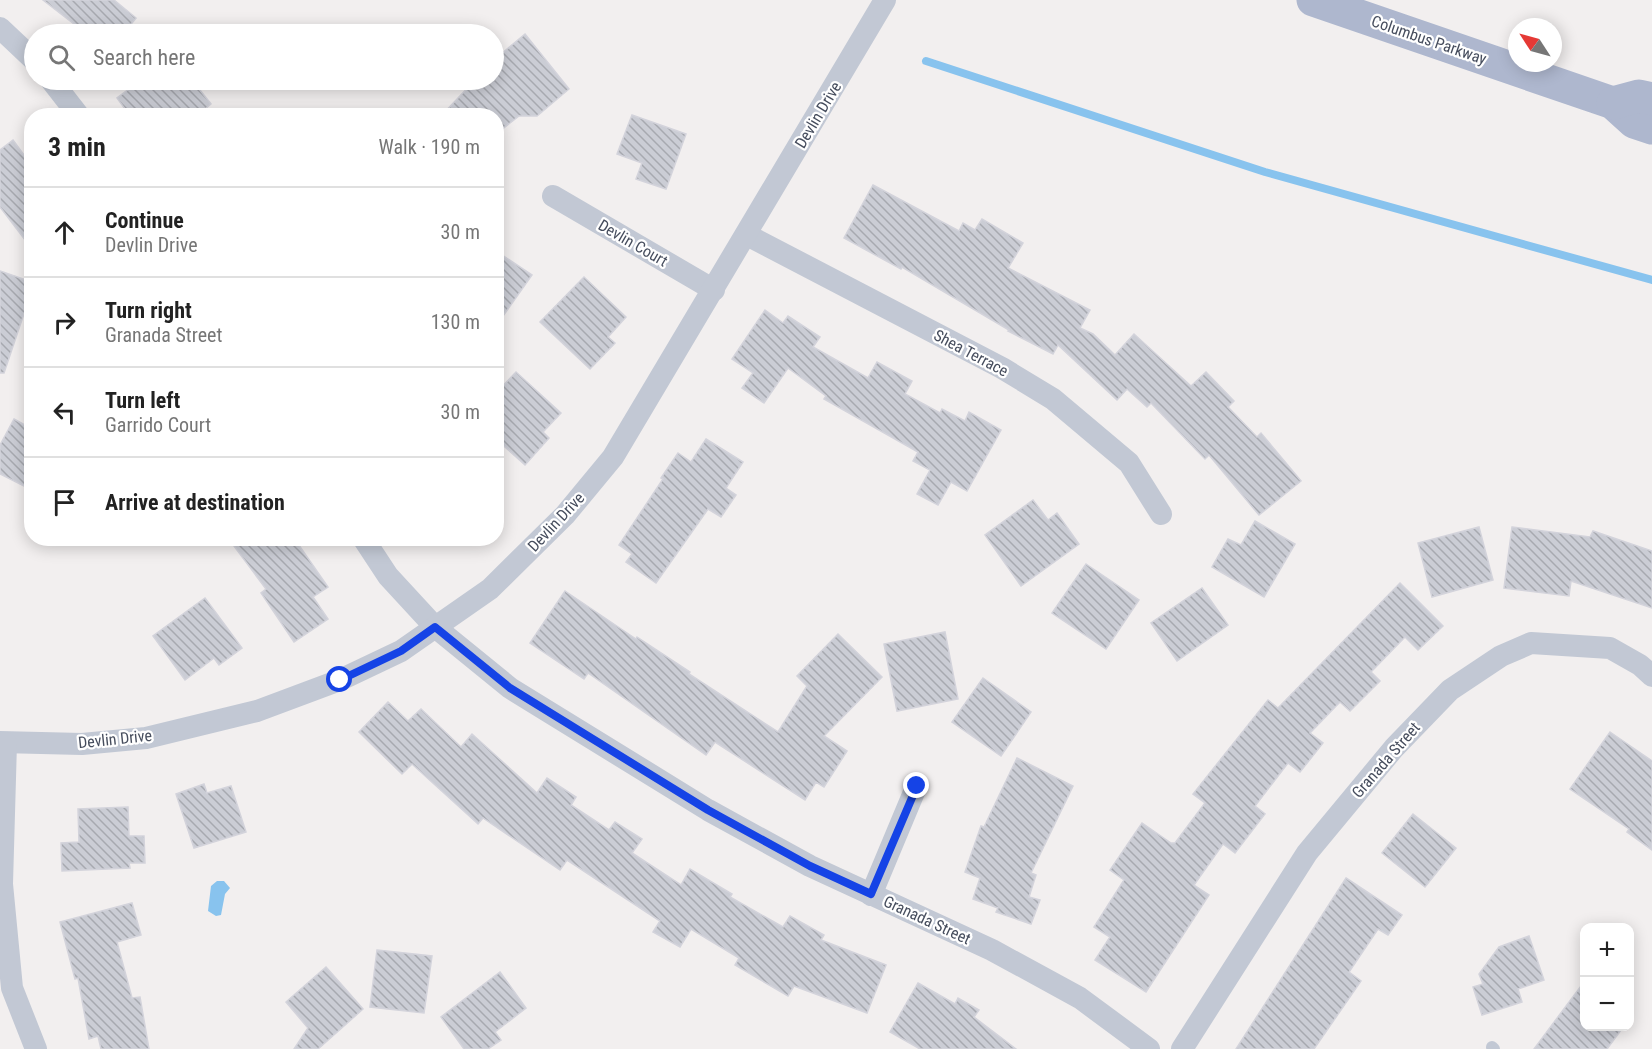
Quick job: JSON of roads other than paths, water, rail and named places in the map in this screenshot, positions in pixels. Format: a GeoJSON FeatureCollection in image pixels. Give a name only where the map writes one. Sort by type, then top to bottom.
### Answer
{"type":"FeatureCollection","features":[{"type":"Feature","properties":{"kind":"main road","name":"Columbus Parkway"},"geometry":{"type":"LineString","coordinates":[[1313,0],[1613,103],[1634,122],[1652,128]]}},
{"type":"Feature","properties":{"kind":"main road"},"geometry":{"type":"LineString","coordinates":[[1613,103],[1639,96],[1652,99]]}},
{"type":"Feature","properties":{"kind":"street","name":"Devlin Drive"},"geometry":{"type":"LineString","coordinates":[[3,742],[82,744],[146,738],[257,711],[340,680],[401,651],[490,589],[565,515],[606,465],[747,235],[885,0]]}},
{"type":"Feature","properties":{"kind":"street"},"geometry":{"type":"LineString","coordinates":[[0,28],[24,51]]}},
{"type":"Feature","properties":{"kind":"street"},"geometry":{"type":"LineString","coordinates":[[59,90],[73,108]]}},
{"type":"Feature","properties":{"kind":"street","name":"Devlin Court"},"geometry":{"type":"LineString","coordinates":[[553,196],[714,290]]}},
{"type":"Feature","properties":{"kind":"street","name":"Shea Terrace"},"geometry":{"type":"LineString","coordinates":[[747,235],[1002,368],[1053,399],[1129,463],[1161,514]]}},
{"type":"Feature","properties":{"kind":"street","name":"Granada Street"},"geometry":{"type":"LineString","coordinates":[[368,546],[388,576],[435,627],[510,688],[698,804],[810,866],[992,950],[1070,993],[1149,1049]]}},
{"type":"Feature","properties":{"kind":"street","name":"Granada Street"},"geometry":{"type":"LineString","coordinates":[[1182,1049],[1307,853],[1394,748],[1450,690],[1501,656],[1531,643],[1610,648],[1640,665],[1652,676]]}},
{"type":"Feature","properties":{"kind":"street"},"geometry":{"type":"LineString","coordinates":[[3,742],[3,884],[12,988],[36,1049]]}},
{"type":"Feature","properties":{"kind":"street"},"geometry":{"type":"LineString","coordinates":[[871,894],[917,786]]}},
{"type":"Feature","properties":{"kind":"water"},"geometry":{"type":"Polygon","coordinates":[[[217,881],[224,881],[230,888],[225,894],[221,915],[216,916],[208,911],[211,886],[217,881]]]}},
{"type":"Feature","properties":{"kind":"waterway"},"geometry":{"type":"LineString","coordinates":[[926,61],[1265,172],[1652,280]]}}]}
